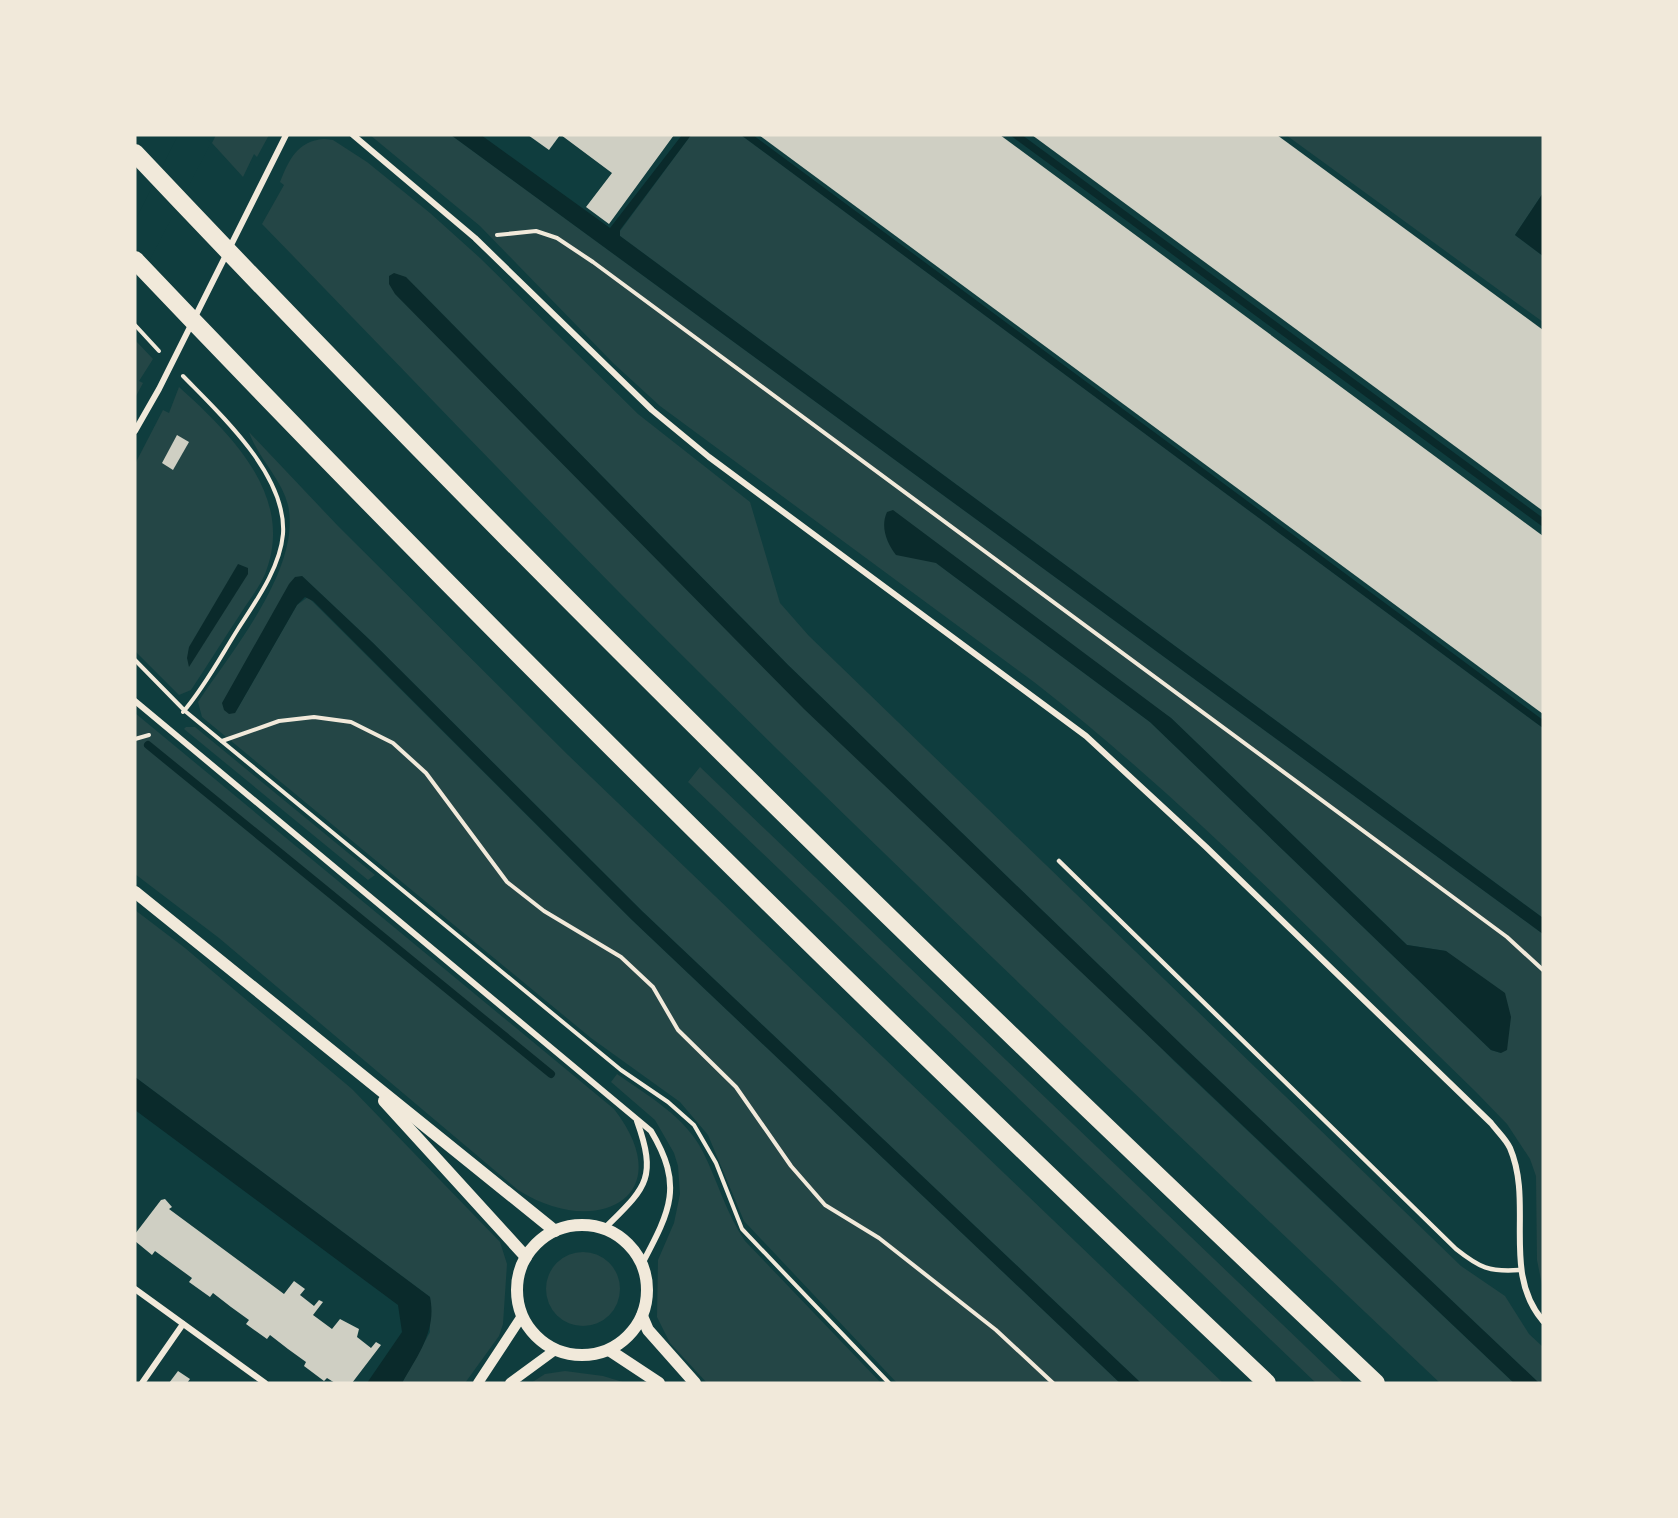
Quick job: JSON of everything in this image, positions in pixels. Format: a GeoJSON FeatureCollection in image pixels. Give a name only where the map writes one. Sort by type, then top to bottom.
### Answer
{"type":"FeatureCollection","features":[{"type":"Feature","properties":{"kind":"highway"},"geometry":{"type":"LineString","coordinates":[[135,153],[317,345],[692,726],[1087,1111],[1376,1383]]}},
{"type":"Feature","properties":{"kind":"highway"},"geometry":{"type":"LineString","coordinates":[[135,260],[273,405],[650,785],[1039,1167],[1267,1383]]}},
{"type":"Feature","properties":{"kind":"main road"},"geometry":{"type":"LineString","coordinates":[[135,892],[195,937],[359,1074],[555,1231]]}},
{"type":"Feature","properties":{"kind":"main road"},"geometry":{"type":"LineString","coordinates":[[359,1074],[526,1257]]}},
{"type":"Feature","properties":{"kind":"main road"},"geometry":{"type":"LineString","coordinates":[[579,1225],[604,1229],[627,1242],[642,1264],[647,1290],[642,1316],[629,1336],[609,1350],[582,1355],[555,1350],[536,1336],[522,1316],[518,1304],[518,1280],[526,1257],[534,1246],[555,1231],[579,1225]]}},
{"type":"Feature","properties":{"kind":"main road"},"geometry":{"type":"LineString","coordinates":[[642,1316],[648,1330],[695,1383]]}},
{"type":"Feature","properties":{"kind":"main road"},"geometry":{"type":"LineString","coordinates":[[609,1350],[659,1383]]}},
{"type":"Feature","properties":{"kind":"street"},"geometry":{"type":"LineString","coordinates":[[135,431],[159,389],[286,135]]}},
{"type":"Feature","properties":{"kind":"street"},"geometry":{"type":"LineString","coordinates":[[353,135],[475,238],[652,410],[709,457],[1086,736],[1206,847],[1491,1123],[1509,1146],[1519,1176],[1520,1270],[1529,1298],[1543,1322]]}},
{"type":"Feature","properties":{"kind":"street"},"geometry":{"type":"LineString","coordinates":[[135,701],[636,1117],[655,1138],[671,1173],[668,1209],[642,1264]]}},
{"type":"Feature","properties":{"kind":"street"},"geometry":{"type":"LineString","coordinates":[[604,1229],[637,1196],[648,1171],[647,1149],[636,1117]]}},
{"type":"Feature","properties":{"kind":"street"},"geometry":{"type":"LineString","coordinates":[[135,1289],[265,1383]]}},
{"type":"Feature","properties":{"kind":"street"},"geometry":{"type":"LineString","coordinates":[[478,1383],[522,1316]]}},
{"type":"Feature","properties":{"kind":"street"},"geometry":{"type":"LineString","coordinates":[[142,1383],[183,1324]]}},
{"type":"Feature","properties":{"kind":"street"},"geometry":{"type":"LineString","coordinates":[[510,1383],[555,1350]]}},
{"type":"Feature","properties":{"kind":"lane"},"geometry":{"type":"LineString","coordinates":[[1059,861],[1456,1249],[1478,1266],[1497,1271],[1520,1270]]}},
{"type":"Feature","properties":{"kind":"path"},"geometry":{"type":"LineString","coordinates":[[475,238],[536,231],[557,238],[593,262],[1498,930],[1543,970]]}},
{"type":"Feature","properties":{"kind":"path"},"geometry":{"type":"LineString","coordinates":[[135,326],[167,359]]}},
{"type":"Feature","properties":{"kind":"path"},"geometry":{"type":"LineString","coordinates":[[175,368],[248,444],[266,475],[279,507],[283,534],[263,591],[184,711]]}},
{"type":"Feature","properties":{"kind":"path"},"geometry":{"type":"LineString","coordinates":[[135,660],[184,711],[222,741],[279,721],[314,717],[351,722],[393,743],[426,773],[507,882],[544,911],[621,957],[653,987],[678,1030],[736,1087],[790,1166],[825,1205],[879,1238],[996,1330],[1053,1383]]}},
{"type":"Feature","properties":{"kind":"shaded area"},"geometry":{"type":"Polygon","coordinates":[[[216,135],[269,135],[257,157],[254,154],[243,177],[212,143],[216,135]]]}},
{"type":"Feature","properties":{"kind":"shaded area"},"geometry":{"type":"Polygon","coordinates":[[[370,135],[451,135],[1543,934],[1543,1290],[1537,1260],[1536,1176],[1530,1159],[1507,1124],[1476,1092],[1260,881],[1093,729],[1034,682],[660,406],[613,363],[480,226],[370,135]],[[936,563],[1150,722],[1491,1050],[1501,1053],[1446,951],[1407,945],[1171,718],[936,563]]]}},
{"type":"Feature","properties":{"kind":"shaded area"},"geometry":{"type":"Polygon","coordinates":[[[451,135],[481,135],[610,228],[682,135],[691,135],[620,230],[620,236],[1543,918],[1543,934],[451,135]]]}},
{"type":"Feature","properties":{"kind":"shaded area"},"geometry":{"type":"Polygon","coordinates":[[[691,135],[741,135],[1543,728],[1543,918],[620,236],[620,231],[691,135]]]}},
{"type":"Feature","properties":{"kind":"shaded area"},"geometry":{"type":"Polygon","coordinates":[[[741,135],[753,135],[1543,720],[1543,728],[741,135]]]}},
{"type":"Feature","properties":{"kind":"shaded area"},"geometry":{"type":"Polygon","coordinates":[[[1010,135],[1022,135],[1543,518],[1543,527],[1010,135]]]}},
{"type":"Feature","properties":{"kind":"shaded area"},"geometry":{"type":"Polygon","coordinates":[[[1286,135],[1543,135],[1543,193],[1515,235],[1543,256],[1543,322],[1286,135]]]}},
{"type":"Feature","properties":{"kind":"shaded area"},"geometry":{"type":"Polygon","coordinates":[[[324,139],[333,140],[367,162],[430,213],[480,258],[638,414],[750,502],[780,603],[809,636],[1461,1266],[1505,1296],[1529,1334],[1543,1347],[1543,1383],[1539,1383],[1186,1049],[788,665],[406,277],[1174,1061],[1514,1383],[1440,1383],[890,859],[596,569],[262,224],[284,185],[280,182],[295,153],[307,143],[324,139]]]}},
{"type":"Feature","properties":{"kind":"shaded area"},"geometry":{"type":"Polygon","coordinates":[[[1543,193],[1543,256],[1515,235],[1543,193]]]}},
{"type":"Feature","properties":{"kind":"shaded area"},"geometry":{"type":"Polygon","coordinates":[[[394,273],[406,277],[788,665],[1186,1049],[1539,1383],[1514,1383],[804,709],[395,294],[389,284],[389,276],[394,273]]]}},
{"type":"Feature","properties":{"kind":"shaded area"},"geometry":{"type":"Polygon","coordinates":[[[135,340],[153,359],[139,381],[143,383],[135,398],[135,340]]]}},
{"type":"Feature","properties":{"kind":"shaded area"},"geometry":{"type":"Polygon","coordinates":[[[179,387],[219,425],[253,469],[265,493],[272,519],[272,546],[265,574],[257,589],[191,690],[179,695],[135,651],[135,464],[163,410],[169,413],[179,387]]]}},
{"type":"Feature","properties":{"kind":"shaded area"},"geometry":{"type":"Polygon","coordinates":[[[249,432],[338,526],[568,755],[1223,1383],[1141,1383],[643,912],[372,642],[302,576],[235,713],[297,605],[308,597],[631,919],[1120,1383],[897,1383],[744,1221],[708,1135],[680,1102],[591,1038],[202,717],[198,702],[261,608],[274,582],[290,530],[285,495],[249,432]]]}},
{"type":"Feature","properties":{"kind":"shaded area"},"geometry":{"type":"Polygon","coordinates":[[[893,510],[1171,718],[1407,945],[1446,951],[1505,993],[1511,1017],[1507,1050],[1501,1053],[1491,1050],[1150,722],[936,563],[896,555],[887,540],[884,529],[887,512],[893,510]]]}},
{"type":"Feature","properties":{"kind":"shaded area"},"geometry":{"type":"Polygon","coordinates":[[[238,564],[248,568],[248,574],[189,667],[187,658],[189,647],[238,564]]]}},
{"type":"Feature","properties":{"kind":"shaded area"},"geometry":{"type":"Polygon","coordinates":[[[302,576],[372,642],[643,912],[1141,1383],[1120,1383],[631,919],[313,601],[305,597],[297,605],[235,713],[229,714],[224,710],[222,703],[289,584],[295,577],[302,576]]]}},
{"type":"Feature","properties":{"kind":"shaded area"},"geometry":{"type":"Polygon","coordinates":[[[135,713],[614,1109],[633,1140],[639,1166],[634,1186],[621,1201],[601,1210],[575,1211],[547,1204],[518,1190],[219,938],[135,874],[135,713]]]}},
{"type":"Feature","properties":{"kind":"shaded area"},"geometry":{"type":"Polygon","coordinates":[[[195,727],[375,875],[368,880],[184,729],[195,727]]]}},
{"type":"Feature","properties":{"kind":"shaded area"},"geometry":{"type":"Polygon","coordinates":[[[700,767],[1344,1383],[1316,1383],[688,782],[700,767]]]}},
{"type":"Feature","properties":{"kind":"shaded area"},"geometry":{"type":"Polygon","coordinates":[[[135,910],[185,948],[352,1089],[500,1242],[507,1264],[503,1324],[499,1336],[465,1383],[402,1383],[430,1332],[430,1297],[135,1077],[135,910]]]}},
{"type":"Feature","properties":{"kind":"shaded area"},"geometry":{"type":"Polygon","coordinates":[[[617,1074],[665,1108],[687,1128],[703,1152],[733,1220],[745,1241],[881,1383],[707,1383],[670,1343],[657,1317],[658,1260],[674,1223],[680,1194],[678,1166],[674,1153],[655,1120],[611,1082],[617,1074]]]}},
{"type":"Feature","properties":{"kind":"shaded area"},"geometry":{"type":"Polygon","coordinates":[[[135,1077],[430,1297],[431,1320],[425,1342],[402,1383],[367,1383],[402,1332],[398,1305],[135,1110],[135,1077]]]}},
{"type":"Feature","properties":{"kind":"shaded area"},"geometry":{"type":"Polygon","coordinates":[[[583,1252],[604,1258],[614,1268],[620,1289],[614,1310],[604,1320],[583,1326],[562,1320],[552,1310],[546,1289],[552,1268],[562,1258],[583,1252]]]}},
{"type":"Feature","properties":{"kind":"shaded area"},"geometry":{"type":"Polygon","coordinates":[[[565,1371],[603,1376],[626,1383],[531,1383],[545,1374],[565,1371]]]}},
{"type":"Feature","properties":{"kind":"pier"},"geometry":{"type":"Polygon","coordinates":[[[178,135],[203,135],[211,143],[135,288],[135,221],[178,135]]]}},
{"type":"Feature","properties":{"kind":"building"},"geometry":{"type":"Polygon","coordinates":[[[528,135],[560,135],[549,150],[528,135]]]}},
{"type":"Feature","properties":{"kind":"building"},"geometry":{"type":"Polygon","coordinates":[[[561,135],[674,135],[609,224],[586,207],[612,173],[561,135]]]}},
{"type":"Feature","properties":{"kind":"building"},"geometry":{"type":"Polygon","coordinates":[[[759,135],[1000,135],[1543,536],[1543,714],[759,135]]]}},
{"type":"Feature","properties":{"kind":"building"},"geometry":{"type":"Polygon","coordinates":[[[1032,135],[1277,135],[1543,330],[1543,511],[1032,135]]]}},
{"type":"Feature","properties":{"kind":"building"},"geometry":{"type":"Polygon","coordinates":[[[177,435],[189,442],[173,470],[162,463],[177,435]]]}},
{"type":"Feature","properties":{"kind":"building"},"geometry":{"type":"Polygon","coordinates":[[[165,1199],[172,1207],[169,1209],[284,1294],[294,1281],[305,1289],[300,1295],[314,1306],[319,1300],[323,1302],[313,1315],[332,1329],[340,1319],[359,1329],[357,1337],[371,1348],[376,1342],[381,1345],[352,1383],[335,1383],[327,1378],[324,1381],[304,1366],[306,1362],[270,1335],[267,1339],[246,1324],[249,1320],[213,1293],[210,1297],[189,1282],[192,1278],[155,1251],[152,1255],[135,1241],[135,1234],[161,1200],[165,1199]]]}},
{"type":"Feature","properties":{"kind":"building"},"geometry":{"type":"Polygon","coordinates":[[[178,1371],[190,1379],[187,1383],[169,1383],[178,1371]]]}},
{"type":"Feature","properties":{"kind":"waterway"},"geometry":{"type":"LineString","coordinates":[[148,745],[551,1074]]}}]}
